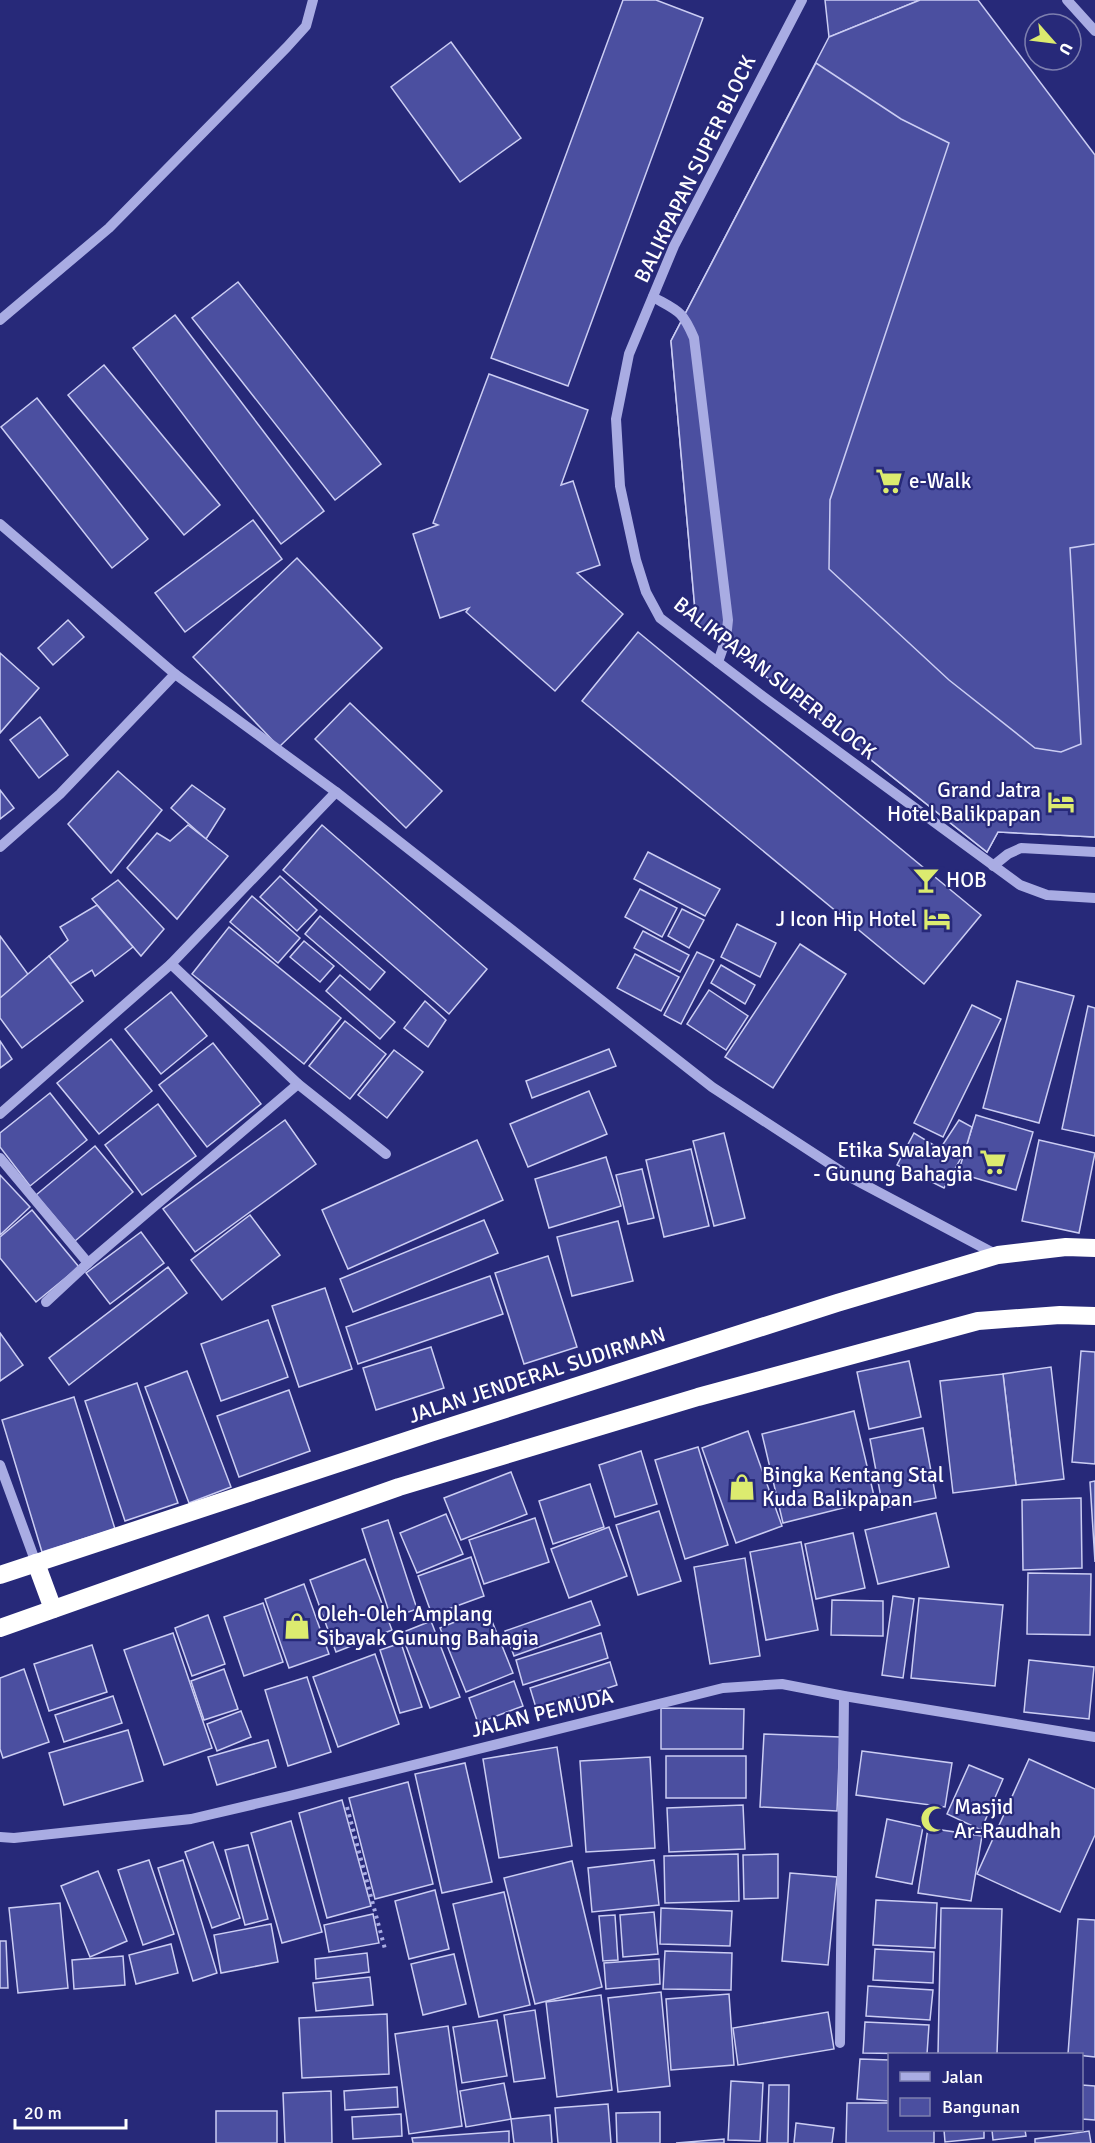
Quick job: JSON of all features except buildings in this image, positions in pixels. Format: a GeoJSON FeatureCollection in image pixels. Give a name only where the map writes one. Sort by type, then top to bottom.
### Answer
{"type":"FeatureCollection","features":[{"type":"Feature","properties":{"kind":"highway","name":"JALAN JENDERAL SUDIRMAN"},"geometry":{"type":"LineString","coordinates":[[0,1575],[430,1433],[837,1303],[998,1255],[1066,1247],[1095,1248]]}},
{"type":"Feature","properties":{"kind":"highway"},"geometry":{"type":"LineString","coordinates":[[0,1628],[399,1486],[698,1397],[978,1321],[1060,1315],[1095,1316]]}},
{"type":"Feature","properties":{"kind":"highway"},"geometry":{"type":"LineString","coordinates":[[39,1562],[56,1608]]}},
{"type":"Feature","properties":{"kind":"street"},"geometry":{"type":"LineString","coordinates":[[0,320],[109,228],[287,47],[306,26],[313,0]]}},
{"type":"Feature","properties":{"kind":"street","name":"BALIKPAPAN SUPER BLOCK"},"geometry":{"type":"LineString","coordinates":[[802,0],[674,246],[630,354],[616,419],[620,486],[646,592],[660,618],[1020,885],[1047,895],[1095,898]]}},
{"type":"Feature","properties":{"kind":"street"},"geometry":{"type":"LineString","coordinates":[[1067,0],[1095,31]]}},
{"type":"Feature","properties":{"kind":"street"},"geometry":{"type":"LineString","coordinates":[[653,297],[678,310],[686,319],[694,338],[728,620],[726,639],[718,662]]}},
{"type":"Feature","properties":{"kind":"street"},"geometry":{"type":"LineString","coordinates":[[0,524],[175,674],[336,792],[712,1087],[850,1177],[998,1255]]}},
{"type":"Feature","properties":{"kind":"street"},"geometry":{"type":"LineString","coordinates":[[0,847],[60,794],[175,674]]}},
{"type":"Feature","properties":{"kind":"street"},"geometry":{"type":"LineString","coordinates":[[0,1114],[171,963],[336,792]]}},
{"type":"Feature","properties":{"kind":"street"},"geometry":{"type":"LineString","coordinates":[[993,866],[1008,854],[1021,848],[1095,852]]}},
{"type":"Feature","properties":{"kind":"street"},"geometry":{"type":"LineString","coordinates":[[171,963],[298,1084],[386,1154]]}},
{"type":"Feature","properties":{"kind":"street"},"geometry":{"type":"LineString","coordinates":[[46,1302],[88,1263],[298,1084]]}},
{"type":"Feature","properties":{"kind":"street"},"geometry":{"type":"LineString","coordinates":[[0,1158],[88,1263]]}},
{"type":"Feature","properties":{"kind":"street"},"geometry":{"type":"LineString","coordinates":[[0,1465],[39,1562]]}},
{"type":"Feature","properties":{"kind":"street","name":"JALAN PEMUDA"},"geometry":{"type":"LineString","coordinates":[[0,1837],[14,1838],[192,1819],[723,1688],[782,1684],[1095,1737]]}},
{"type":"Feature","properties":{"kind":"street"},"geometry":{"type":"LineString","coordinates":[[840,2043],[844,1696]]}},
{"type":"Feature","properties":{"kind":"path"},"geometry":{"type":"LineString","coordinates":[[341,1783],[385,1949]]}},
{"type":"Feature","properties":{"kind":"place","name":"e-Walk"},"geometry":{"type":"Point","coordinates":[889,481]}},
{"type":"Feature","properties":{"kind":"place","name":"Grand Jatra Hotel Balikpapan"},"geometry":{"type":"Point","coordinates":[1061,802]}},
{"type":"Feature","properties":{"kind":"place","name":"HOB"},"geometry":{"type":"Point","coordinates":[926,880]}},
{"type":"Feature","properties":{"kind":"place","name":"J Icon Hip Hotel"},"geometry":{"type":"Point","coordinates":[937,919]}},
{"type":"Feature","properties":{"kind":"place","name":"Etika Swalayan - Gunung Bahagia"},"geometry":{"type":"Point","coordinates":[993,1162]}},
{"type":"Feature","properties":{"kind":"place","name":"Bingka Kentang Stal Kuda Balikpapan"},"geometry":{"type":"Point","coordinates":[742,1487]}},
{"type":"Feature","properties":{"kind":"place","name":"Oleh-Oleh Amplang Sibayak Gunung Bahagia"},"geometry":{"type":"Point","coordinates":[297,1626]}},
{"type":"Feature","properties":{"kind":"place","name":"Masjid Ar-Raudhah"},"geometry":{"type":"Point","coordinates":[934,1819]}}]}
